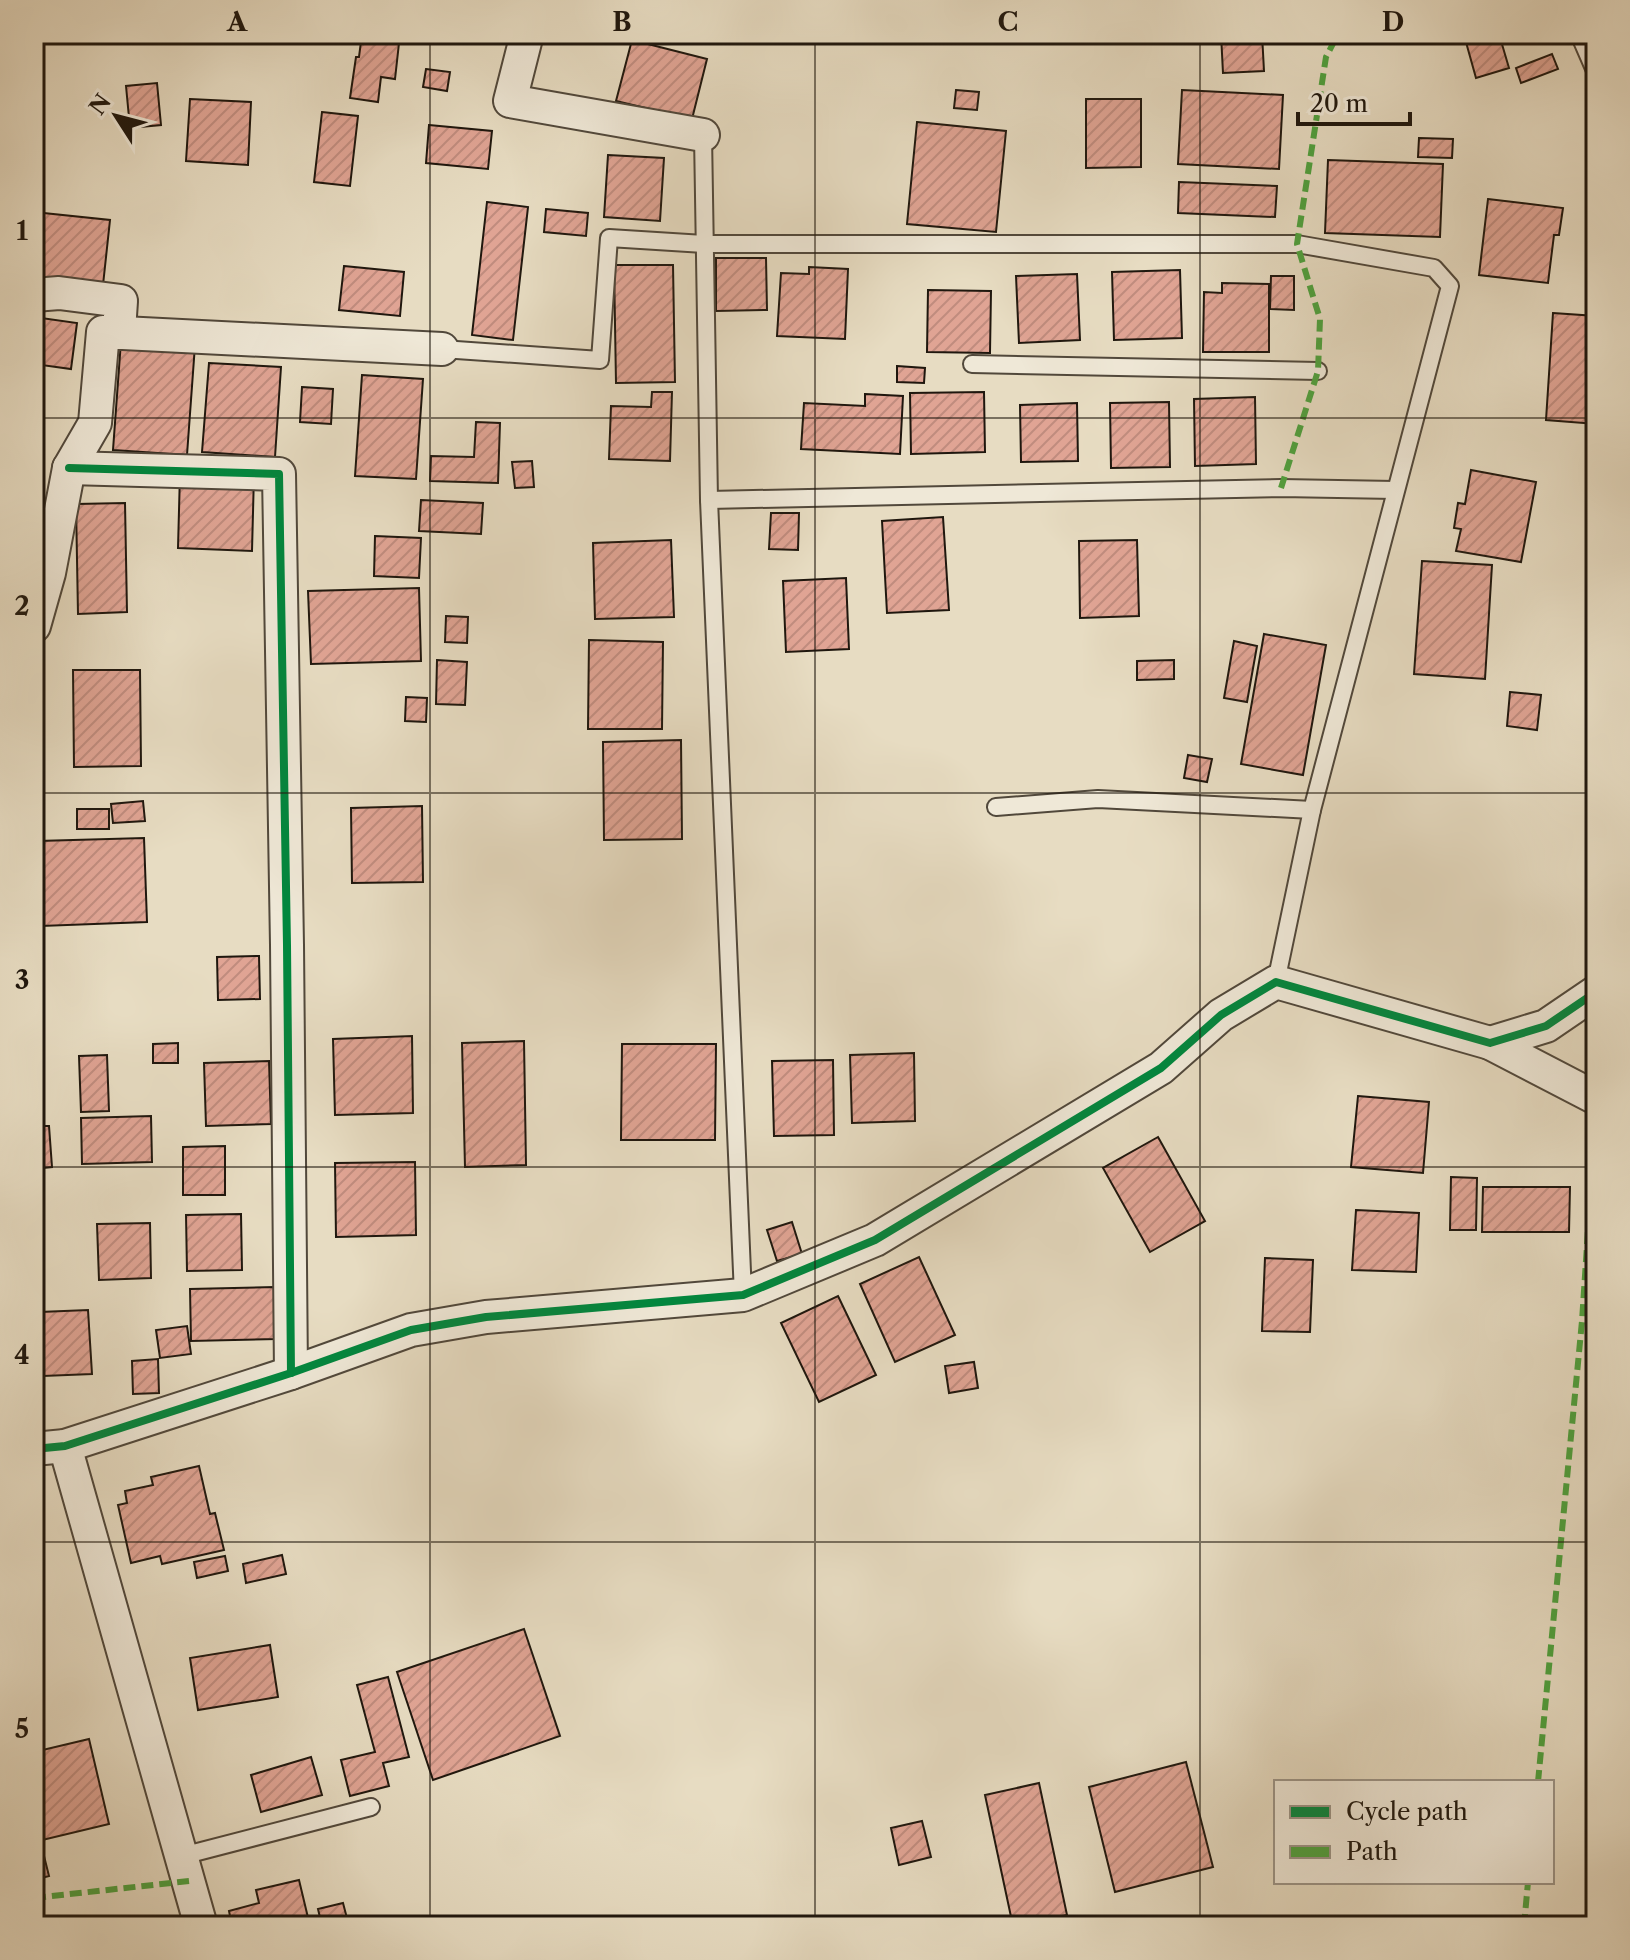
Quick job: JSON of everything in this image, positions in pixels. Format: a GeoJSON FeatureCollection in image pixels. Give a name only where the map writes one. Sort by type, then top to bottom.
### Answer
{"type":"FeatureCollection","features":[{"type":"Feature","properties":{"kind":"street"},"geometry":{"type":"LineString","coordinates":[[527,34],[510,101],[703,135]]}},
{"type":"Feature","properties":{"kind":"street"},"geometry":{"type":"LineString","coordinates":[[34,295],[59,293],[121,301],[119,331]]}},
{"type":"Feature","properties":{"kind":"street"},"geometry":{"type":"LineString","coordinates":[[34,626],[49,573],[69,468],[95,423],[103,332],[442,349]]}},
{"type":"Feature","properties":{"kind":"street"},"geometry":{"type":"LineString","coordinates":[[69,468],[279,474],[291,1373]]}},
{"type":"Feature","properties":{"kind":"street"},"geometry":{"type":"LineString","coordinates":[[201,1926],[182,1856],[50,1448],[291,1373],[411,1330],[486,1317],[743,1295],[875,1240],[1161,1068],[1221,1015],[1276,982],[1490,1043],[1596,1098]]}},
{"type":"Feature","properties":{"kind":"street"},"geometry":{"type":"LineString","coordinates":[[1490,1043],[1546,1026],[1596,992]]}},
{"type":"Feature","properties":{"kind":"lane"},"geometry":{"type":"LineString","coordinates":[[1579,34],[1596,73]]}},
{"type":"Feature","properties":{"kind":"lane"},"geometry":{"type":"LineString","coordinates":[[703,135],[709,500],[743,1295]]}},
{"type":"Feature","properties":{"kind":"lane"},"geometry":{"type":"LineString","coordinates":[[442,349],[600,360],[609,238],[704,244],[1297,244],[1434,268],[1450,286],[1312,810],[1276,982]]}},
{"type":"Feature","properties":{"kind":"lane"},"geometry":{"type":"LineString","coordinates":[[972,364],[1318,371]]}},
{"type":"Feature","properties":{"kind":"lane"},"geometry":{"type":"LineString","coordinates":[[709,500],[1281,488],[1395,490]]}},
{"type":"Feature","properties":{"kind":"lane"},"geometry":{"type":"LineString","coordinates":[[996,807],[1098,799],[1312,810]]}},
{"type":"Feature","properties":{"kind":"lane"},"geometry":{"type":"LineString","coordinates":[[182,1856],[371,1807]]}},
{"type":"Feature","properties":{"kind":"building"},"geometry":{"type":"Polygon","coordinates":[[[362,34],[400,34],[395,79],[381,77],[378,102],[350,98],[362,34]]]}},
{"type":"Feature","properties":{"kind":"building"},"geometry":{"type":"Polygon","coordinates":[[[1221,34],[1262,34],[1264,71],[1223,73],[1221,34]]]}},
{"type":"Feature","properties":{"kind":"building"},"geometry":{"type":"Polygon","coordinates":[[[1499,34],[1509,68],[1476,78],[1464,35],[1499,34]]]}},
{"type":"Feature","properties":{"kind":"building"},"geometry":{"type":"Polygon","coordinates":[[[632,40],[707,59],[692,119],[616,101],[632,40]]]}},
{"type":"Feature","properties":{"kind":"building"},"geometry":{"type":"Polygon","coordinates":[[[1552,54],[1558,69],[1521,83],[1516,68],[1552,54]]]}},
{"type":"Feature","properties":{"kind":"building"},"geometry":{"type":"Polygon","coordinates":[[[426,69],[450,72],[447,91],[423,87],[426,69]]]}},
{"type":"Feature","properties":{"kind":"building"},"geometry":{"type":"Polygon","coordinates":[[[157,83],[161,125],[130,128],[126,86],[157,83]]]}},
{"type":"Feature","properties":{"kind":"building"},"geometry":{"type":"Polygon","coordinates":[[[956,90],[979,92],[977,110],[954,108],[956,90]]]}},
{"type":"Feature","properties":{"kind":"building"},"geometry":{"type":"Polygon","coordinates":[[[1182,90],[1283,95],[1279,169],[1178,164],[1182,90]]]}},
{"type":"Feature","properties":{"kind":"building"},"geometry":{"type":"Polygon","coordinates":[[[190,99],[251,102],[248,165],[186,161],[190,99]]]}},
{"type":"Feature","properties":{"kind":"building"},"geometry":{"type":"Polygon","coordinates":[[[1086,99],[1141,99],[1141,167],[1086,168],[1086,99]]]}},
{"type":"Feature","properties":{"kind":"building"},"geometry":{"type":"Polygon","coordinates":[[[322,112],[358,116],[350,186],[314,182],[322,112]]]}},
{"type":"Feature","properties":{"kind":"building"},"geometry":{"type":"Polygon","coordinates":[[[917,122],[1006,131],[996,232],[907,224],[917,122]]]}},
{"type":"Feature","properties":{"kind":"building"},"geometry":{"type":"Polygon","coordinates":[[[429,125],[492,131],[488,169],[426,163],[429,125]]]}},
{"type":"Feature","properties":{"kind":"building"},"geometry":{"type":"Polygon","coordinates":[[[1419,138],[1453,139],[1452,158],[1418,157],[1419,138]]]}},
{"type":"Feature","properties":{"kind":"building"},"geometry":{"type":"Polygon","coordinates":[[[608,155],[664,158],[660,221],[604,217],[608,155]]]}},
{"type":"Feature","properties":{"kind":"building"},"geometry":{"type":"Polygon","coordinates":[[[1328,160],[1443,164],[1440,237],[1325,233],[1328,160]]]}},
{"type":"Feature","properties":{"kind":"building"},"geometry":{"type":"Polygon","coordinates":[[[1179,182],[1277,186],[1275,217],[1178,213],[1179,182]]]}},
{"type":"Feature","properties":{"kind":"building"},"geometry":{"type":"Polygon","coordinates":[[[1488,199],[1563,208],[1559,235],[1554,235],[1548,283],[1479,275],[1488,199]]]}},
{"type":"Feature","properties":{"kind":"building"},"geometry":{"type":"Polygon","coordinates":[[[487,202],[528,207],[513,340],[472,335],[487,202]]]}},
{"type":"Feature","properties":{"kind":"building"},"geometry":{"type":"Polygon","coordinates":[[[546,209],[588,213],[586,236],[544,232],[546,209]]]}},
{"type":"Feature","properties":{"kind":"building"},"geometry":{"type":"Polygon","coordinates":[[[34,212],[110,220],[103,285],[34,278],[34,212]]]}},
{"type":"Feature","properties":{"kind":"building"},"geometry":{"type":"Polygon","coordinates":[[[716,258],[766,258],[767,310],[716,311],[716,258]]]}},
{"type":"Feature","properties":{"kind":"building"},"geometry":{"type":"Polygon","coordinates":[[[614,265],[673,265],[675,382],[616,383],[614,265]]]}},
{"type":"Feature","properties":{"kind":"building"},"geometry":{"type":"Polygon","coordinates":[[[344,266],[404,272],[400,316],[339,310],[344,266]]]}},
{"type":"Feature","properties":{"kind":"building"},"geometry":{"type":"Polygon","coordinates":[[[809,267],[848,269],[845,339],[777,336],[781,273],[809,274],[809,267]]]}},
{"type":"Feature","properties":{"kind":"building"},"geometry":{"type":"Polygon","coordinates":[[[1180,270],[1182,338],[1114,340],[1112,272],[1180,270]]]}},
{"type":"Feature","properties":{"kind":"building"},"geometry":{"type":"Polygon","coordinates":[[[1077,274],[1080,340],[1019,343],[1016,276],[1077,274]]]}},
{"type":"Feature","properties":{"kind":"building"},"geometry":{"type":"Polygon","coordinates":[[[1271,276],[1294,276],[1294,310],[1270,309],[1271,276]]]}},
{"type":"Feature","properties":{"kind":"building"},"geometry":{"type":"Polygon","coordinates":[[[1222,283],[1269,284],[1269,352],[1203,352],[1204,292],[1222,293],[1222,283]]]}},
{"type":"Feature","properties":{"kind":"building"},"geometry":{"type":"Polygon","coordinates":[[[928,290],[991,291],[990,353],[927,352],[928,290]]]}},
{"type":"Feature","properties":{"kind":"building"},"geometry":{"type":"Polygon","coordinates":[[[1553,313],[1596,316],[1596,424],[1546,420],[1553,313]]]}},
{"type":"Feature","properties":{"kind":"building"},"geometry":{"type":"Polygon","coordinates":[[[34,317],[77,323],[71,369],[34,364],[34,317]]]}},
{"type":"Feature","properties":{"kind":"building"},"geometry":{"type":"Polygon","coordinates":[[[121,341],[195,345],[187,455],[113,450],[121,341]]]}},
{"type":"Feature","properties":{"kind":"building"},"geometry":{"type":"Polygon","coordinates":[[[209,363],[281,367],[275,457],[202,452],[209,363]]]}},
{"type":"Feature","properties":{"kind":"building"},"geometry":{"type":"Polygon","coordinates":[[[897,366],[925,368],[924,383],[897,382],[897,366]]]}},
{"type":"Feature","properties":{"kind":"building"},"geometry":{"type":"Polygon","coordinates":[[[362,375],[423,379],[416,479],[355,476],[362,375]]]}},
{"type":"Feature","properties":{"kind":"building"},"geometry":{"type":"Polygon","coordinates":[[[302,387],[333,389],[331,424],[300,422],[302,387]]]}},
{"type":"Feature","properties":{"kind":"building"},"geometry":{"type":"Polygon","coordinates":[[[652,392],[672,392],[670,461],[609,459],[611,406],[651,407],[652,392]]]}},
{"type":"Feature","properties":{"kind":"building"},"geometry":{"type":"Polygon","coordinates":[[[984,392],[985,452],[911,454],[910,393],[984,392]]]}},
{"type":"Feature","properties":{"kind":"building"},"geometry":{"type":"Polygon","coordinates":[[[865,394],[903,396],[900,454],[801,449],[804,403],[865,406],[865,394]]]}},
{"type":"Feature","properties":{"kind":"building"},"geometry":{"type":"Polygon","coordinates":[[[1255,397],[1256,464],[1195,466],[1194,399],[1255,397]]]}},
{"type":"Feature","properties":{"kind":"building"},"geometry":{"type":"Polygon","coordinates":[[[1169,402],[1170,467],[1111,468],[1110,403],[1169,402]]]}},
{"type":"Feature","properties":{"kind":"building"},"geometry":{"type":"Polygon","coordinates":[[[1077,403],[1078,461],[1021,462],[1020,405],[1077,403]]]}},
{"type":"Feature","properties":{"kind":"building"},"geometry":{"type":"Polygon","coordinates":[[[476,422],[500,423],[498,483],[430,481],[431,456],[474,457],[476,422]]]}},
{"type":"Feature","properties":{"kind":"building"},"geometry":{"type":"Polygon","coordinates":[[[532,461],[534,487],[515,488],[512,462],[532,461]]]}},
{"type":"Feature","properties":{"kind":"building"},"geometry":{"type":"Polygon","coordinates":[[[1471,470],[1536,482],[1521,562],[1456,551],[1461,529],[1454,528],[1458,503],[1465,504],[1471,470]]]}},
{"type":"Feature","properties":{"kind":"building"},"geometry":{"type":"Polygon","coordinates":[[[180,473],[254,474],[252,551],[178,548],[180,473]]]}},
{"type":"Feature","properties":{"kind":"building"},"geometry":{"type":"Polygon","coordinates":[[[421,500],[483,503],[481,534],[419,531],[421,500]]]}},
{"type":"Feature","properties":{"kind":"building"},"geometry":{"type":"Polygon","coordinates":[[[125,503],[127,612],[78,614],[76,504],[125,503]]]}},
{"type":"Feature","properties":{"kind":"building"},"geometry":{"type":"Polygon","coordinates":[[[771,513],[799,513],[798,550],[769,549],[771,513]]]}},
{"type":"Feature","properties":{"kind":"building"},"geometry":{"type":"Polygon","coordinates":[[[943,517],[949,610],[887,613],[882,521],[943,517]]]}},
{"type":"Feature","properties":{"kind":"building"},"geometry":{"type":"Polygon","coordinates":[[[375,536],[421,538],[419,578],[374,576],[375,536]]]}},
{"type":"Feature","properties":{"kind":"building"},"geometry":{"type":"Polygon","coordinates":[[[671,540],[674,617],[595,619],[593,543],[671,540]]]}},
{"type":"Feature","properties":{"kind":"building"},"geometry":{"type":"Polygon","coordinates":[[[1137,540],[1139,616],[1080,618],[1079,541],[1137,540]]]}},
{"type":"Feature","properties":{"kind":"building"},"geometry":{"type":"Polygon","coordinates":[[[1422,561],[1492,565],[1485,679],[1414,674],[1422,561]]]}},
{"type":"Feature","properties":{"kind":"building"},"geometry":{"type":"Polygon","coordinates":[[[846,578],[849,649],[786,652],[783,581],[846,578]]]}},
{"type":"Feature","properties":{"kind":"building"},"geometry":{"type":"Polygon","coordinates":[[[419,588],[421,661],[311,664],[308,591],[419,588]]]}},
{"type":"Feature","properties":{"kind":"building"},"geometry":{"type":"Polygon","coordinates":[[[446,616],[468,617],[467,643],[445,642],[446,616]]]}},
{"type":"Feature","properties":{"kind":"building"},"geometry":{"type":"Polygon","coordinates":[[[1264,634],[1326,645],[1303,775],[1241,764],[1264,634]]]}},
{"type":"Feature","properties":{"kind":"building"},"geometry":{"type":"Polygon","coordinates":[[[589,640],[663,642],[662,729],[588,729],[589,640]]]}},
{"type":"Feature","properties":{"kind":"building"},"geometry":{"type":"Polygon","coordinates":[[[1234,641],[1257,646],[1247,702],[1224,698],[1234,641]]]}},
{"type":"Feature","properties":{"kind":"building"},"geometry":{"type":"Polygon","coordinates":[[[437,660],[467,662],[465,705],[436,704],[437,660]]]}},
{"type":"Feature","properties":{"kind":"building"},"geometry":{"type":"Polygon","coordinates":[[[1174,660],[1174,679],[1137,680],[1137,661],[1174,660]]]}},
{"type":"Feature","properties":{"kind":"building"},"geometry":{"type":"Polygon","coordinates":[[[73,670],[140,670],[141,766],[74,767],[73,670]]]}},
{"type":"Feature","properties":{"kind":"building"},"geometry":{"type":"Polygon","coordinates":[[[1510,692],[1541,695],[1537,730],[1507,726],[1510,692]]]}},
{"type":"Feature","properties":{"kind":"building"},"geometry":{"type":"Polygon","coordinates":[[[406,697],[427,698],[426,722],[405,721],[406,697]]]}},
{"type":"Feature","properties":{"kind":"building"},"geometry":{"type":"Polygon","coordinates":[[[681,740],[682,839],[604,840],[603,742],[681,740]]]}},
{"type":"Feature","properties":{"kind":"building"},"geometry":{"type":"Polygon","coordinates":[[[1188,755],[1212,759],[1207,782],[1184,778],[1188,755]]]}},
{"type":"Feature","properties":{"kind":"building"},"geometry":{"type":"Polygon","coordinates":[[[143,801],[145,821],[113,823],[111,804],[143,801]]]}},
{"type":"Feature","properties":{"kind":"building"},"geometry":{"type":"Polygon","coordinates":[[[422,806],[423,882],[352,883],[351,808],[422,806]]]}},
{"type":"Feature","properties":{"kind":"building"},"geometry":{"type":"Polygon","coordinates":[[[77,809],[109,809],[109,829],[77,829],[77,809]]]}},
{"type":"Feature","properties":{"kind":"building"},"geometry":{"type":"Polygon","coordinates":[[[144,838],[147,922],[41,926],[38,841],[144,838]]]}},
{"type":"Feature","properties":{"kind":"building"},"geometry":{"type":"Polygon","coordinates":[[[259,956],[260,999],[218,1000],[217,957],[259,956]]]}},
{"type":"Feature","properties":{"kind":"building"},"geometry":{"type":"Polygon","coordinates":[[[412,1036],[413,1113],[335,1115],[333,1039],[412,1036]]]}},
{"type":"Feature","properties":{"kind":"building"},"geometry":{"type":"Polygon","coordinates":[[[524,1041],[526,1165],[465,1167],[462,1043],[524,1041]]]}},
{"type":"Feature","properties":{"kind":"building"},"geometry":{"type":"Polygon","coordinates":[[[178,1043],[178,1063],[153,1063],[153,1044],[178,1043]]]}},
{"type":"Feature","properties":{"kind":"building"},"geometry":{"type":"Polygon","coordinates":[[[622,1044],[716,1044],[715,1140],[621,1140],[622,1044]]]}},
{"type":"Feature","properties":{"kind":"building"},"geometry":{"type":"Polygon","coordinates":[[[914,1053],[915,1121],[852,1123],[850,1055],[914,1053]]]}},
{"type":"Feature","properties":{"kind":"building"},"geometry":{"type":"Polygon","coordinates":[[[107,1055],[109,1111],[81,1112],[79,1056],[107,1055]]]}},
{"type":"Feature","properties":{"kind":"building"},"geometry":{"type":"Polygon","coordinates":[[[833,1060],[834,1135],[774,1136],[772,1061],[833,1060]]]}},
{"type":"Feature","properties":{"kind":"building"},"geometry":{"type":"Polygon","coordinates":[[[269,1061],[271,1124],[206,1126],[204,1063],[269,1061]]]}},
{"type":"Feature","properties":{"kind":"building"},"geometry":{"type":"Polygon","coordinates":[[[1358,1096],[1429,1102],[1423,1173],[1351,1167],[1358,1096]]]}},
{"type":"Feature","properties":{"kind":"building"},"geometry":{"type":"Polygon","coordinates":[[[41,1110],[43,1126],[49,1126],[52,1167],[34,1169],[34,1111],[41,1110]]]}},
{"type":"Feature","properties":{"kind":"building"},"geometry":{"type":"Polygon","coordinates":[[[151,1116],[152,1162],[82,1164],[81,1118],[151,1116]]]}},
{"type":"Feature","properties":{"kind":"building"},"geometry":{"type":"Polygon","coordinates":[[[1158,1137],[1205,1221],[1150,1252],[1103,1168],[1158,1137]]]}},
{"type":"Feature","properties":{"kind":"building"},"geometry":{"type":"Polygon","coordinates":[[[225,1146],[225,1195],[183,1195],[183,1147],[225,1146]]]}},
{"type":"Feature","properties":{"kind":"building"},"geometry":{"type":"Polygon","coordinates":[[[415,1162],[416,1235],[336,1237],[335,1163],[415,1162]]]}},
{"type":"Feature","properties":{"kind":"building"},"geometry":{"type":"Polygon","coordinates":[[[1451,1177],[1477,1178],[1476,1230],[1450,1230],[1451,1177]]]}},
{"type":"Feature","properties":{"kind":"building"},"geometry":{"type":"Polygon","coordinates":[[[1483,1187],[1570,1187],[1569,1232],[1482,1232],[1483,1187]]]}},
{"type":"Feature","properties":{"kind":"building"},"geometry":{"type":"Polygon","coordinates":[[[1356,1210],[1419,1213],[1416,1272],[1352,1270],[1356,1210]]]}},
{"type":"Feature","properties":{"kind":"building"},"geometry":{"type":"Polygon","coordinates":[[[241,1214],[242,1270],[187,1271],[186,1215],[241,1214]]]}},
{"type":"Feature","properties":{"kind":"building"},"geometry":{"type":"Polygon","coordinates":[[[792,1222],[802,1254],[777,1261],[767,1230],[792,1222]]]}},
{"type":"Feature","properties":{"kind":"building"},"geometry":{"type":"Polygon","coordinates":[[[150,1223],[151,1278],[99,1280],[97,1224],[150,1223]]]}},
{"type":"Feature","properties":{"kind":"building"},"geometry":{"type":"Polygon","coordinates":[[[919,1257],[955,1335],[895,1362],[860,1284],[919,1257]]]}},
{"type":"Feature","properties":{"kind":"building"},"geometry":{"type":"Polygon","coordinates":[[[1265,1258],[1313,1260],[1310,1332],[1262,1331],[1265,1258]]]}},
{"type":"Feature","properties":{"kind":"building"},"geometry":{"type":"Polygon","coordinates":[[[275,1287],[276,1339],[191,1341],[190,1289],[275,1287]]]}},
{"type":"Feature","properties":{"kind":"building"},"geometry":{"type":"Polygon","coordinates":[[[838,1296],[876,1375],[819,1402],[781,1323],[838,1296]]]}},
{"type":"Feature","properties":{"kind":"building"},"geometry":{"type":"Polygon","coordinates":[[[88,1310],[92,1374],[43,1376],[40,1312],[88,1310]]]}},
{"type":"Feature","properties":{"kind":"building"},"geometry":{"type":"Polygon","coordinates":[[[187,1326],[191,1354],[160,1358],[156,1330],[187,1326]]]}},
{"type":"Feature","properties":{"kind":"building"},"geometry":{"type":"Polygon","coordinates":[[[158,1359],[159,1393],[133,1394],[132,1361],[158,1359]]]}},
{"type":"Feature","properties":{"kind":"building"},"geometry":{"type":"Polygon","coordinates":[[[974,1362],[978,1388],[949,1393],[945,1366],[974,1362]]]}},
{"type":"Feature","properties":{"kind":"building"},"geometry":{"type":"Polygon","coordinates":[[[199,1466],[210,1514],[215,1513],[224,1550],[162,1564],[160,1556],[131,1563],[118,1505],[127,1503],[125,1491],[153,1485],[151,1477],[199,1466]]]}},
{"type":"Feature","properties":{"kind":"building"},"geometry":{"type":"Polygon","coordinates":[[[282,1555],[286,1574],[246,1583],[243,1564],[282,1555]]]}},
{"type":"Feature","properties":{"kind":"building"},"geometry":{"type":"Polygon","coordinates":[[[225,1556],[228,1571],[197,1578],[194,1562],[225,1556]]]}},
{"type":"Feature","properties":{"kind":"building"},"geometry":{"type":"Polygon","coordinates":[[[524,1629],[560,1736],[433,1780],[397,1672],[524,1629]]]}},
{"type":"Feature","properties":{"kind":"building"},"geometry":{"type":"Polygon","coordinates":[[[270,1645],[278,1697],[198,1710],[190,1658],[270,1645]]]}},
{"type":"Feature","properties":{"kind":"building"},"geometry":{"type":"Polygon","coordinates":[[[388,1677],[409,1757],[383,1763],[389,1786],[350,1796],[341,1760],[375,1752],[357,1685],[388,1677]]]}},
{"type":"Feature","properties":{"kind":"building"},"geometry":{"type":"Polygon","coordinates":[[[89,1739],[109,1824],[34,1842],[34,1752],[89,1739]]]}},
{"type":"Feature","properties":{"kind":"building"},"geometry":{"type":"Polygon","coordinates":[[[311,1757],[322,1795],[261,1812],[251,1775],[311,1757]]]}},
{"type":"Feature","properties":{"kind":"building"},"geometry":{"type":"Polygon","coordinates":[[[1186,1762],[1213,1867],[1115,1892],[1089,1787],[1186,1762]]]}},
{"type":"Feature","properties":{"kind":"building"},"geometry":{"type":"Polygon","coordinates":[[[1039,1783],[1067,1915],[1013,1926],[985,1795],[1039,1783]]]}},
{"type":"Feature","properties":{"kind":"building"},"geometry":{"type":"Polygon","coordinates":[[[922,1821],[931,1857],[899,1865],[891,1828],[922,1821]]]}},
{"type":"Feature","properties":{"kind":"building"},"geometry":{"type":"Polygon","coordinates":[[[43,1852],[49,1876],[34,1880],[34,1854],[43,1852]]]}},
{"type":"Feature","properties":{"kind":"building"},"geometry":{"type":"Polygon","coordinates":[[[299,1880],[310,1926],[232,1926],[229,1911],[259,1903],[256,1890],[299,1880]]]}},
{"type":"Feature","properties":{"kind":"building"},"geometry":{"type":"Polygon","coordinates":[[[343,1903],[349,1926],[322,1926],[318,1909],[343,1903]]]}},
{"type":"Feature","properties":{"kind":"marked path"},"geometry":{"type":"LineString","coordinates":[[1281,488],[1318,371],[1320,319],[1297,244],[1326,57],[1338,34]]}},
{"type":"Feature","properties":{"kind":"marked path"},"geometry":{"type":"LineString","coordinates":[[1538,1780],[1582,1321],[1596,1109]]}},
{"type":"Feature","properties":{"kind":"marked path"},"geometry":{"type":"LineString","coordinates":[[34,1898],[189,1881]]}},
{"type":"Feature","properties":{"kind":"marked path"},"geometry":{"type":"LineString","coordinates":[[1524,1926],[1528,1884]]}},
{"type":"Feature","properties":{"kind":"cycle path"},"geometry":{"type":"LineString","coordinates":[[69,468],[279,474],[291,1373]]}},
{"type":"Feature","properties":{"kind":"cycle path"},"geometry":{"type":"LineString","coordinates":[[34,1449],[65,1446],[291,1373],[411,1330],[486,1317],[743,1295],[875,1240],[1161,1068],[1221,1015],[1276,982],[1490,1043],[1546,1026],[1596,992]]}}]}
